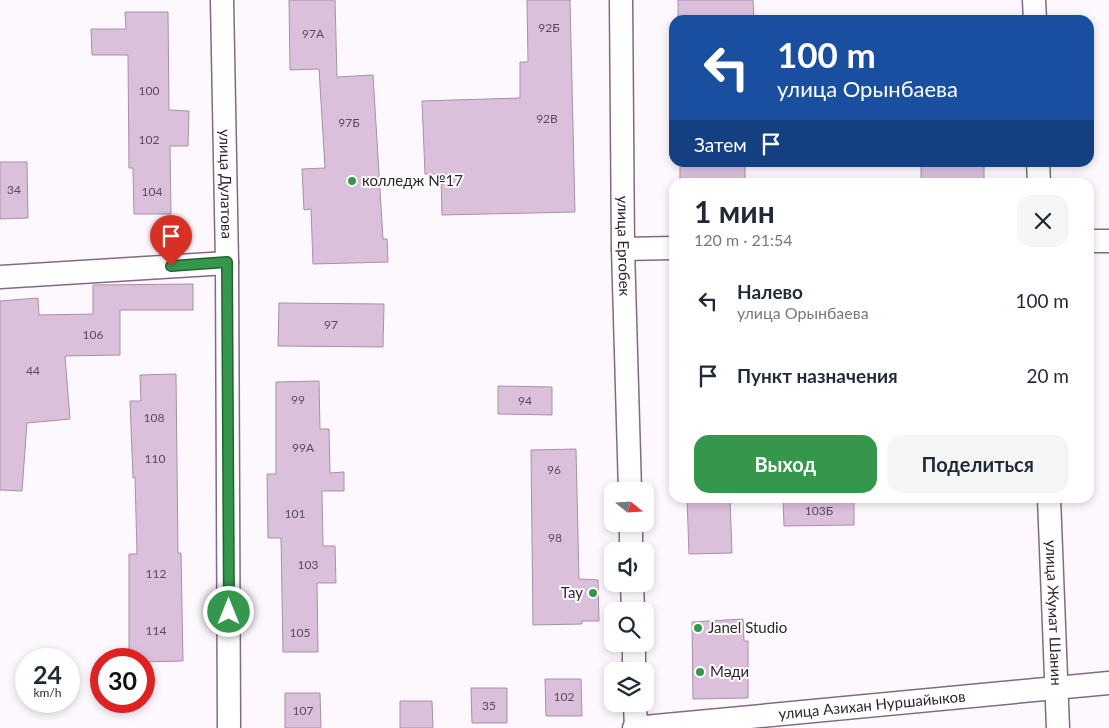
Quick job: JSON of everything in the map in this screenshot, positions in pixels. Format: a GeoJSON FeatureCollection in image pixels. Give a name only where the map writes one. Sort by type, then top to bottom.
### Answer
{"type":"FeatureCollection","features":[{"type":"Feature","properties":{"kind":"street","name":"улица Дулатова"},"geometry":{"type":"LineString","coordinates":[[222,0],[227,262],[229,728]]}},
{"type":"Feature","properties":{"kind":"street","name":"улица Ергобек"},"geometry":{"type":"LineString","coordinates":[[621,0],[623,249],[630,482]]}},
{"type":"Feature","properties":{"kind":"street"},"geometry":{"type":"LineString","coordinates":[[1034,0],[1034,15]]}},
{"type":"Feature","properties":{"kind":"street"},"geometry":{"type":"LineString","coordinates":[[1094,241],[1109,241]]}},
{"type":"Feature","properties":{"kind":"street"},"geometry":{"type":"LineString","coordinates":[[623,249],[669,248]]}},
{"type":"Feature","properties":{"kind":"street"},"geometry":{"type":"LineString","coordinates":[[0,277],[227,262]]}},
{"type":"Feature","properties":{"kind":"street","name":"улица Жумат Шанин"},"geometry":{"type":"LineString","coordinates":[[1050,503],[1058,728]]}},
{"type":"Feature","properties":{"kind":"street","name":"улица Азихан Нуршайыков"},"geometry":{"type":"LineString","coordinates":[[635,727],[1109,683]]}},
{"type":"Feature","properties":{"kind":"street"},"geometry":{"type":"LineString","coordinates":[[635,712],[635,727]]}},
{"type":"Feature","properties":{"kind":"building"},"geometry":{"type":"Polygon","coordinates":[[[289,0],[335,0],[337,77],[373,75],[383,239],[387,239],[388,262],[313,264],[311,209],[304,210],[302,169],[325,168],[319,69],[290,70],[289,0]]]}},
{"type":"Feature","properties":{"kind":"building"},"geometry":{"type":"Polygon","coordinates":[[[527,0],[570,0],[575,212],[442,215],[441,174],[425,174],[422,101],[520,98],[520,62],[528,62],[527,0]]]}},
{"type":"Feature","properties":{"kind":"building"},"geometry":{"type":"Polygon","coordinates":[[[678,0],[753,0],[754,15],[678,15],[678,0]]]}},
{"type":"Feature","properties":{"kind":"building"},"geometry":{"type":"Polygon","coordinates":[[[125,12],[168,12],[169,110],[189,111],[188,146],[170,146],[171,214],[134,214],[133,168],[129,168],[128,55],[92,55],[91,29],[126,29],[125,12]]]}},
{"type":"Feature","properties":{"kind":"building"},"geometry":{"type":"Polygon","coordinates":[[[0,162],[27,162],[28,218],[0,219],[0,162]]]}},
{"type":"Feature","properties":{"kind":"building"},"geometry":{"type":"Polygon","coordinates":[[[680,167],[745,167],[745,178],[680,178],[680,167]]]}},
{"type":"Feature","properties":{"kind":"building"},"geometry":{"type":"Polygon","coordinates":[[[921,167],[984,167],[984,178],[921,178],[921,167]]]}},
{"type":"Feature","properties":{"kind":"building"},"geometry":{"type":"Polygon","coordinates":[[[193,284],[193,310],[120,310],[120,355],[65,356],[70,419],[27,423],[22,491],[0,490],[0,301],[38,298],[39,315],[93,314],[93,285],[193,284]]]}},
{"type":"Feature","properties":{"kind":"building"},"geometry":{"type":"Polygon","coordinates":[[[279,303],[384,304],[383,347],[278,346],[279,303]]]}},
{"type":"Feature","properties":{"kind":"building"},"geometry":{"type":"Polygon","coordinates":[[[176,374],[178,553],[181,553],[183,661],[155,662],[155,648],[129,648],[129,554],[137,554],[135,477],[133,478],[130,401],[141,401],[140,375],[176,374]]]}},
{"type":"Feature","properties":{"kind":"building"},"geometry":{"type":"Polygon","coordinates":[[[319,381],[320,429],[329,429],[330,473],[344,472],[344,491],[322,491],[323,546],[335,546],[336,583],[317,583],[318,652],[283,652],[281,538],[268,538],[267,474],[276,474],[276,382],[319,381]]]}},
{"type":"Feature","properties":{"kind":"building"},"geometry":{"type":"Polygon","coordinates":[[[498,386],[552,387],[552,415],[498,414],[498,386]]]}},
{"type":"Feature","properties":{"kind":"building"},"geometry":{"type":"Polygon","coordinates":[[[576,449],[579,579],[598,580],[599,621],[582,621],[582,624],[533,625],[531,450],[576,449]]]}},
{"type":"Feature","properties":{"kind":"building"},"geometry":{"type":"Polygon","coordinates":[[[687,503],[730,503],[732,553],[689,554],[687,503]]]}},
{"type":"Feature","properties":{"kind":"building"},"geometry":{"type":"Polygon","coordinates":[[[783,503],[854,503],[854,525],[784,526],[783,503]]]}},
{"type":"Feature","properties":{"kind":"building"},"geometry":{"type":"Polygon","coordinates":[[[743,619],[744,641],[748,641],[748,698],[693,699],[692,622],[743,619]]]}},
{"type":"Feature","properties":{"kind":"building"},"geometry":{"type":"Polygon","coordinates":[[[545,679],[581,679],[582,716],[546,716],[545,679]]]}},
{"type":"Feature","properties":{"kind":"building"},"geometry":{"type":"Polygon","coordinates":[[[471,688],[507,688],[507,723],[472,723],[471,688]]]}},
{"type":"Feature","properties":{"kind":"building"},"geometry":{"type":"Polygon","coordinates":[[[285,693],[320,693],[321,728],[285,728],[285,693]]]}},
{"type":"Feature","properties":{"kind":"building"},"geometry":{"type":"Polygon","coordinates":[[[400,701],[432,701],[433,728],[400,728],[400,701]]]}},
{"type":"Feature","properties":{"kind":"place","name":"колледж №17"},"geometry":{"type":"Point","coordinates":[352,181]}},
{"type":"Feature","properties":{"kind":"place","name":"Тау"},"geometry":{"type":"Point","coordinates":[593,593]}},
{"type":"Feature","properties":{"kind":"place","name":"Janel Studio"},"geometry":{"type":"Point","coordinates":[698,628]}},
{"type":"Feature","properties":{"kind":"place","name":"Мәди"},"geometry":{"type":"Point","coordinates":[700,672]}},
{"type":"Feature","properties":{"kind":"route"},"geometry":{"type":"LineString","coordinates":[[171,266],[227,262],[229,612]]}}]}
